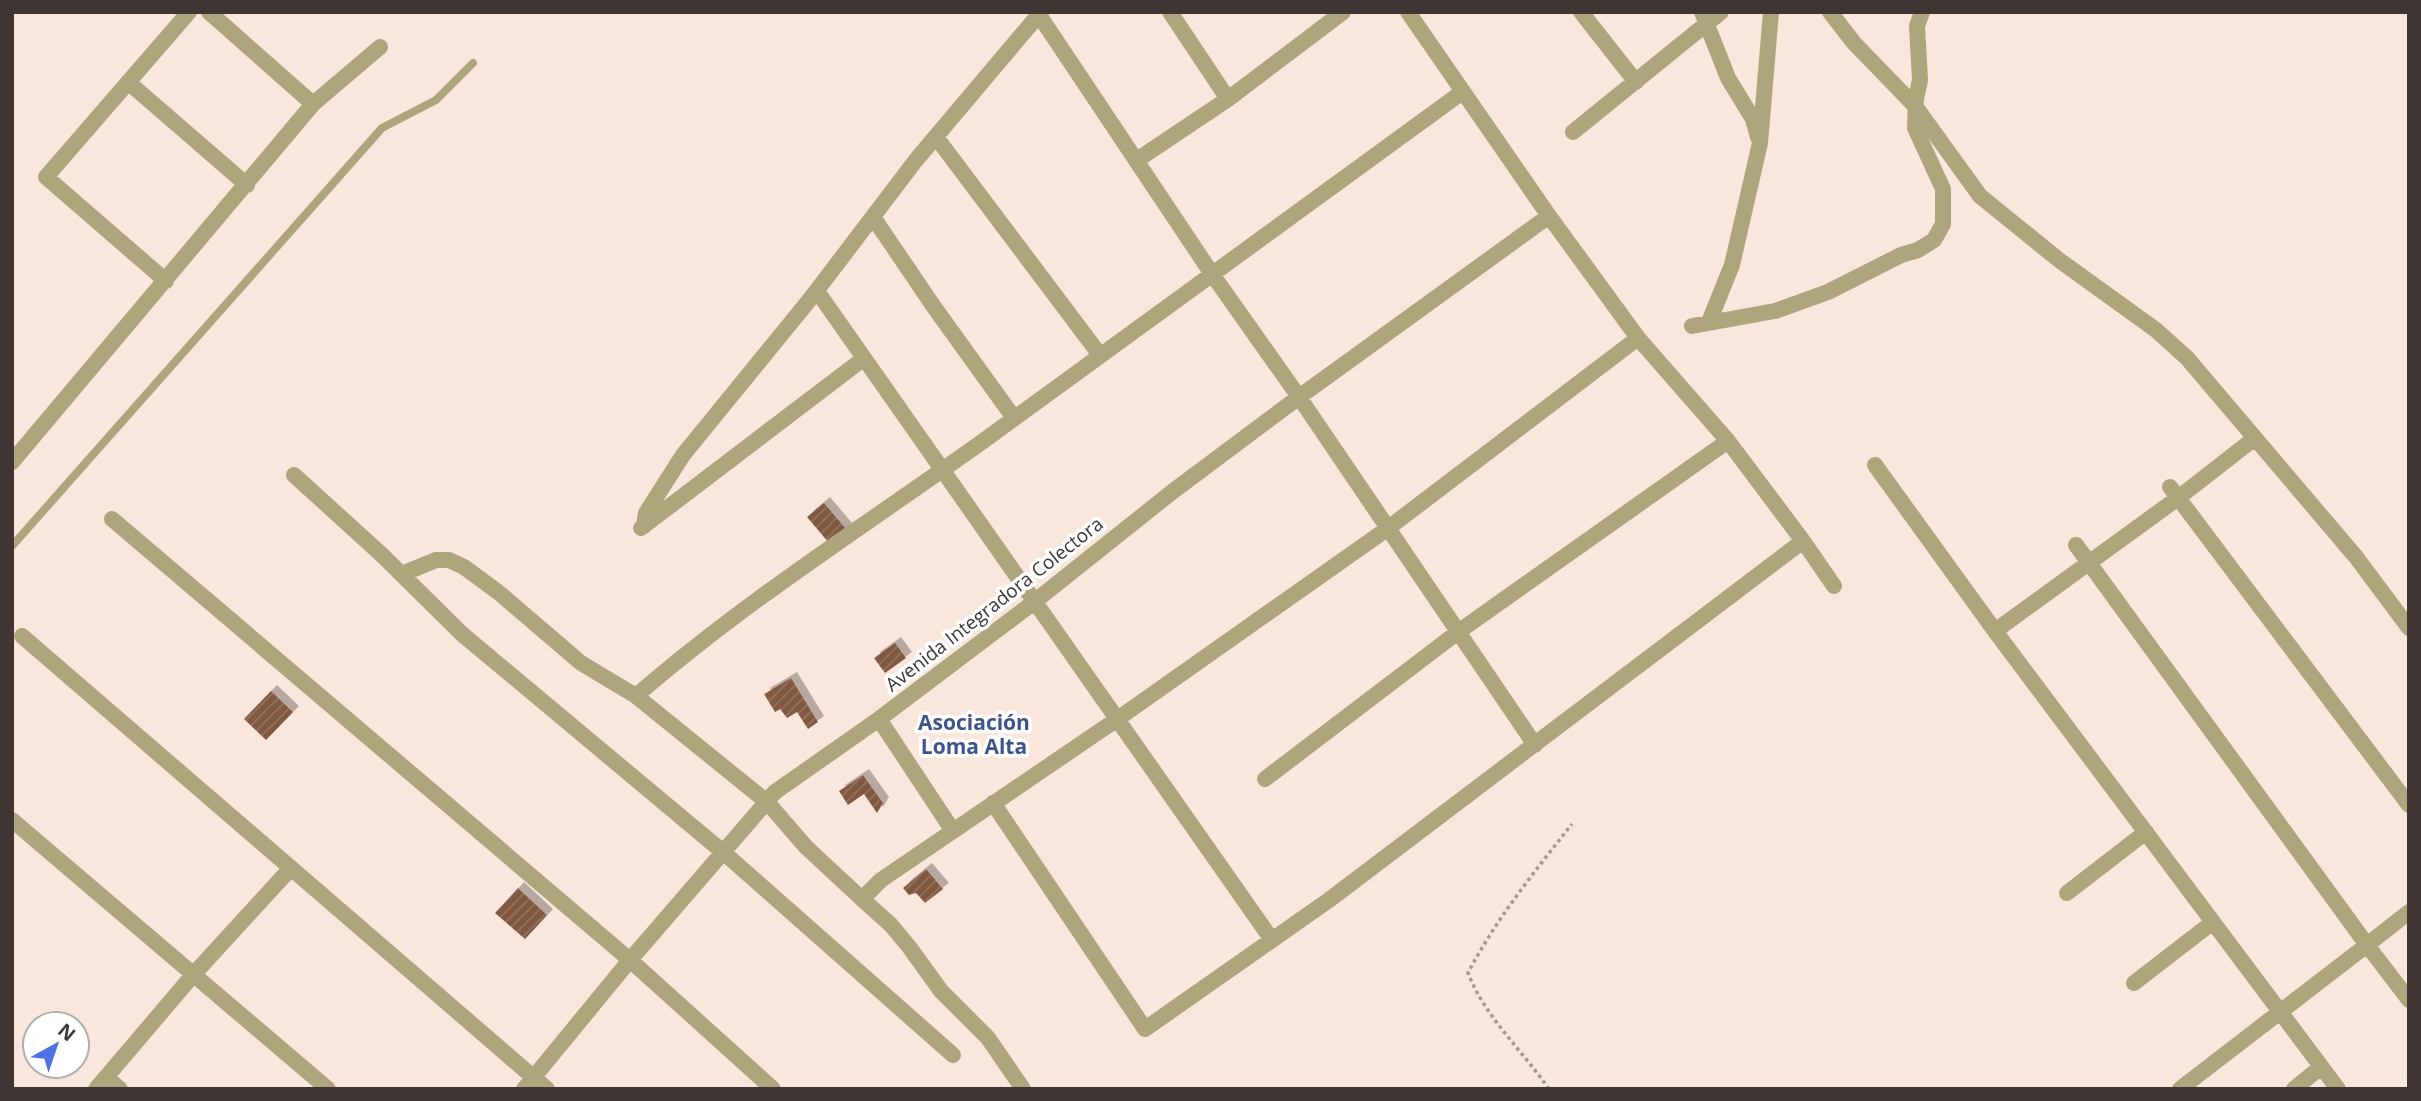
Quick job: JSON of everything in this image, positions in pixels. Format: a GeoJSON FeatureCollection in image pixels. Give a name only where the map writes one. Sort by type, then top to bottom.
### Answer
{"type":"FeatureCollection","features":[{"type":"Feature","properties":{"kind":"street"},"geometry":{"type":"LineString","coordinates":[[166,281],[46,177],[189,12]]}},
{"type":"Feature","properties":{"kind":"street"},"geometry":{"type":"LineString","coordinates":[[209,12],[313,104]]}},
{"type":"Feature","properties":{"kind":"street"},"geometry":{"type":"LineString","coordinates":[[1170,12],[1228,99]]}},
{"type":"Feature","properties":{"kind":"street"},"geometry":{"type":"LineString","coordinates":[[1138,160],[1228,99],[1343,12]]}},
{"type":"Feature","properties":{"kind":"street"},"geometry":{"type":"LineString","coordinates":[[1408,12],[1461,93],[1638,338],[1728,441],[1834,586]]}},
{"type":"Feature","properties":{"kind":"street"},"geometry":{"type":"LineString","coordinates":[[1581,12],[1636,82]]}},
{"type":"Feature","properties":{"kind":"street"},"geometry":{"type":"LineString","coordinates":[[1573,132],[1636,82],[1705,18],[1721,12]]}},
{"type":"Feature","properties":{"kind":"street"},"geometry":{"type":"LineString","coordinates":[[1709,322],[1732,265],[1760,143],[1771,12]]}},
{"type":"Feature","properties":{"kind":"street"},"geometry":{"type":"LineString","coordinates":[[1830,12],[1854,43],[1915,106],[1980,196],[2059,260],[2156,330],[2187,358],[2356,557],[2409,628]]}},
{"type":"Feature","properties":{"kind":"street"},"geometry":{"type":"LineString","coordinates":[[1692,326],[1775,311],[1828,292],[1934,240],[1943,224],[1943,189],[1915,128],[1915,106],[1920,80],[1917,26],[1922,12]]}},
{"type":"Feature","properties":{"kind":"street"},"geometry":{"type":"LineString","coordinates":[[863,359],[641,528],[646,513],[683,455],[817,291],[936,137],[1040,13],[1212,274],[1299,397],[1535,745]]}},
{"type":"Feature","properties":{"kind":"street"},"geometry":{"type":"LineString","coordinates":[[1705,18],[1728,78],[1753,119],[1760,143]]}},
{"type":"Feature","properties":{"kind":"street"},"geometry":{"type":"LineString","coordinates":[[12,462],[313,104],[380,47]]}},
{"type":"Feature","properties":{"kind":"street"},"geometry":{"type":"LineString","coordinates":[[128,82],[247,185]]}},
{"type":"Feature","properties":{"kind":"street"},"geometry":{"type":"LineString","coordinates":[[636,696],[683,656],[1461,93]]}},
{"type":"Feature","properties":{"kind":"street"},"geometry":{"type":"LineString","coordinates":[[936,137],[1100,355]]}},
{"type":"Feature","properties":{"kind":"street","name":"Avenida Integradora Colectora"},"geometry":{"type":"LineString","coordinates":[[529,1083],[630,960],[775,792],[879,719],[1033,602],[1171,492],[1549,216]]}},
{"type":"Feature","properties":{"kind":"street"},"geometry":{"type":"LineString","coordinates":[[873,217],[1014,418]]}},
{"type":"Feature","properties":{"kind":"street"},"geometry":{"type":"LineString","coordinates":[[817,291],[1272,940]]}},
{"type":"Feature","properties":{"kind":"street"},"geometry":{"type":"LineString","coordinates":[[862,899],[881,880],[1116,720],[1387,528],[1638,338]]}},
{"type":"Feature","properties":{"kind":"street"},"geometry":{"type":"LineString","coordinates":[[1995,631],[2088,562],[2174,493],[2255,438]]}},
{"type":"Feature","properties":{"kind":"street"},"geometry":{"type":"LineString","coordinates":[[1265,779],[1458,632],[1728,441]]}},
{"type":"Feature","properties":{"kind":"street"},"geometry":{"type":"LineString","coordinates":[[1875,465],[1995,631],[2338,1089]]}},
{"type":"Feature","properties":{"kind":"street"},"geometry":{"type":"LineString","coordinates":[[294,475],[402,574],[462,634],[723,852],[953,1055]]}},
{"type":"Feature","properties":{"kind":"street"},"geometry":{"type":"LineString","coordinates":[[2174,493],[2409,805]]}},
{"type":"Feature","properties":{"kind":"street"},"geometry":{"type":"LineString","coordinates":[[112,519],[630,960],[773,1089]]}},
{"type":"Feature","properties":{"kind":"street"},"geometry":{"type":"LineString","coordinates":[[993,803],[1145,1029],[1329,900],[1803,541]]}},
{"type":"Feature","properties":{"kind":"street"},"geometry":{"type":"LineString","coordinates":[[2076,545],[2409,1000]]}},
{"type":"Feature","properties":{"kind":"street"},"geometry":{"type":"LineString","coordinates":[[402,574],[436,560],[449,560],[464,567],[498,592],[581,663],[636,696],[766,802],[806,848],[891,925],[941,991],[988,1038],[1023,1089]]}},
{"type":"Feature","properties":{"kind":"street"},"geometry":{"type":"LineString","coordinates":[[22,636],[291,868],[529,1083],[547,1089]]}},
{"type":"Feature","properties":{"kind":"street"},"geometry":{"type":"LineString","coordinates":[[879,719],[953,831]]}},
{"type":"Feature","properties":{"kind":"street"},"geometry":{"type":"LineString","coordinates":[[12,820],[328,1089]]}},
{"type":"Feature","properties":{"kind":"street"},"geometry":{"type":"LineString","coordinates":[[2067,892],[2146,832]]}},
{"type":"Feature","properties":{"kind":"street"},"geometry":{"type":"LineString","coordinates":[[120,1089],[101,1083],[193,975],[291,868]]}},
{"type":"Feature","properties":{"kind":"street"},"geometry":{"type":"LineString","coordinates":[[2180,1089],[2409,912]]}},
{"type":"Feature","properties":{"kind":"street"},"geometry":{"type":"LineString","coordinates":[[2134,983],[2213,922]]}},
{"type":"Feature","properties":{"kind":"street"},"geometry":{"type":"LineString","coordinates":[[2294,1089],[2321,1067]]}},
{"type":"Feature","properties":{"kind":"lane"},"geometry":{"type":"LineString","coordinates":[[12,546],[382,128],[436,100],[473,63]]}},
{"type":"Feature","properties":{"kind":"path"},"geometry":{"type":"LineString","coordinates":[[1549,1089],[1492,1016],[1475,991],[1468,973],[1529,879],[1572,824]]}},
{"type":"Feature","properties":{"kind":"building"},"geometry":{"type":"Polygon","coordinates":[[[824,503],[846,529],[829,543],[807,517],[824,503]]]}},
{"type":"Feature","properties":{"kind":"building"},"geometry":{"type":"Polygon","coordinates":[[[895,643],[906,658],[885,673],[874,658],[895,643]]]}},
{"type":"Feature","properties":{"kind":"building"},"geometry":{"type":"Polygon","coordinates":[[[791,678],[818,722],[808,729],[797,712],[787,718],[780,709],[775,712],[764,694],[791,678]]]}},
{"type":"Feature","properties":{"kind":"building"},"geometry":{"type":"Polygon","coordinates":[[[271,691],[293,712],[266,740],[244,719],[271,691]]]}},
{"type":"Feature","properties":{"kind":"building"},"geometry":{"type":"Polygon","coordinates":[[[863,775],[883,803],[877,813],[864,794],[848,805],[839,791],[863,775]]]}},
{"type":"Feature","properties":{"kind":"building"},"geometry":{"type":"Polygon","coordinates":[[[926,869],[943,889],[925,903],[916,893],[909,895],[903,888],[926,869]]]}},
{"type":"Feature","properties":{"kind":"building"},"geometry":{"type":"Polygon","coordinates":[[[518,888],[547,915],[525,939],[495,913],[518,888]]]}},
{"type":"Feature","properties":{"kind":"district","name":"Asociación Loma Alta"},"geometry":{"type":"Point","coordinates":[974,735]}}]}
